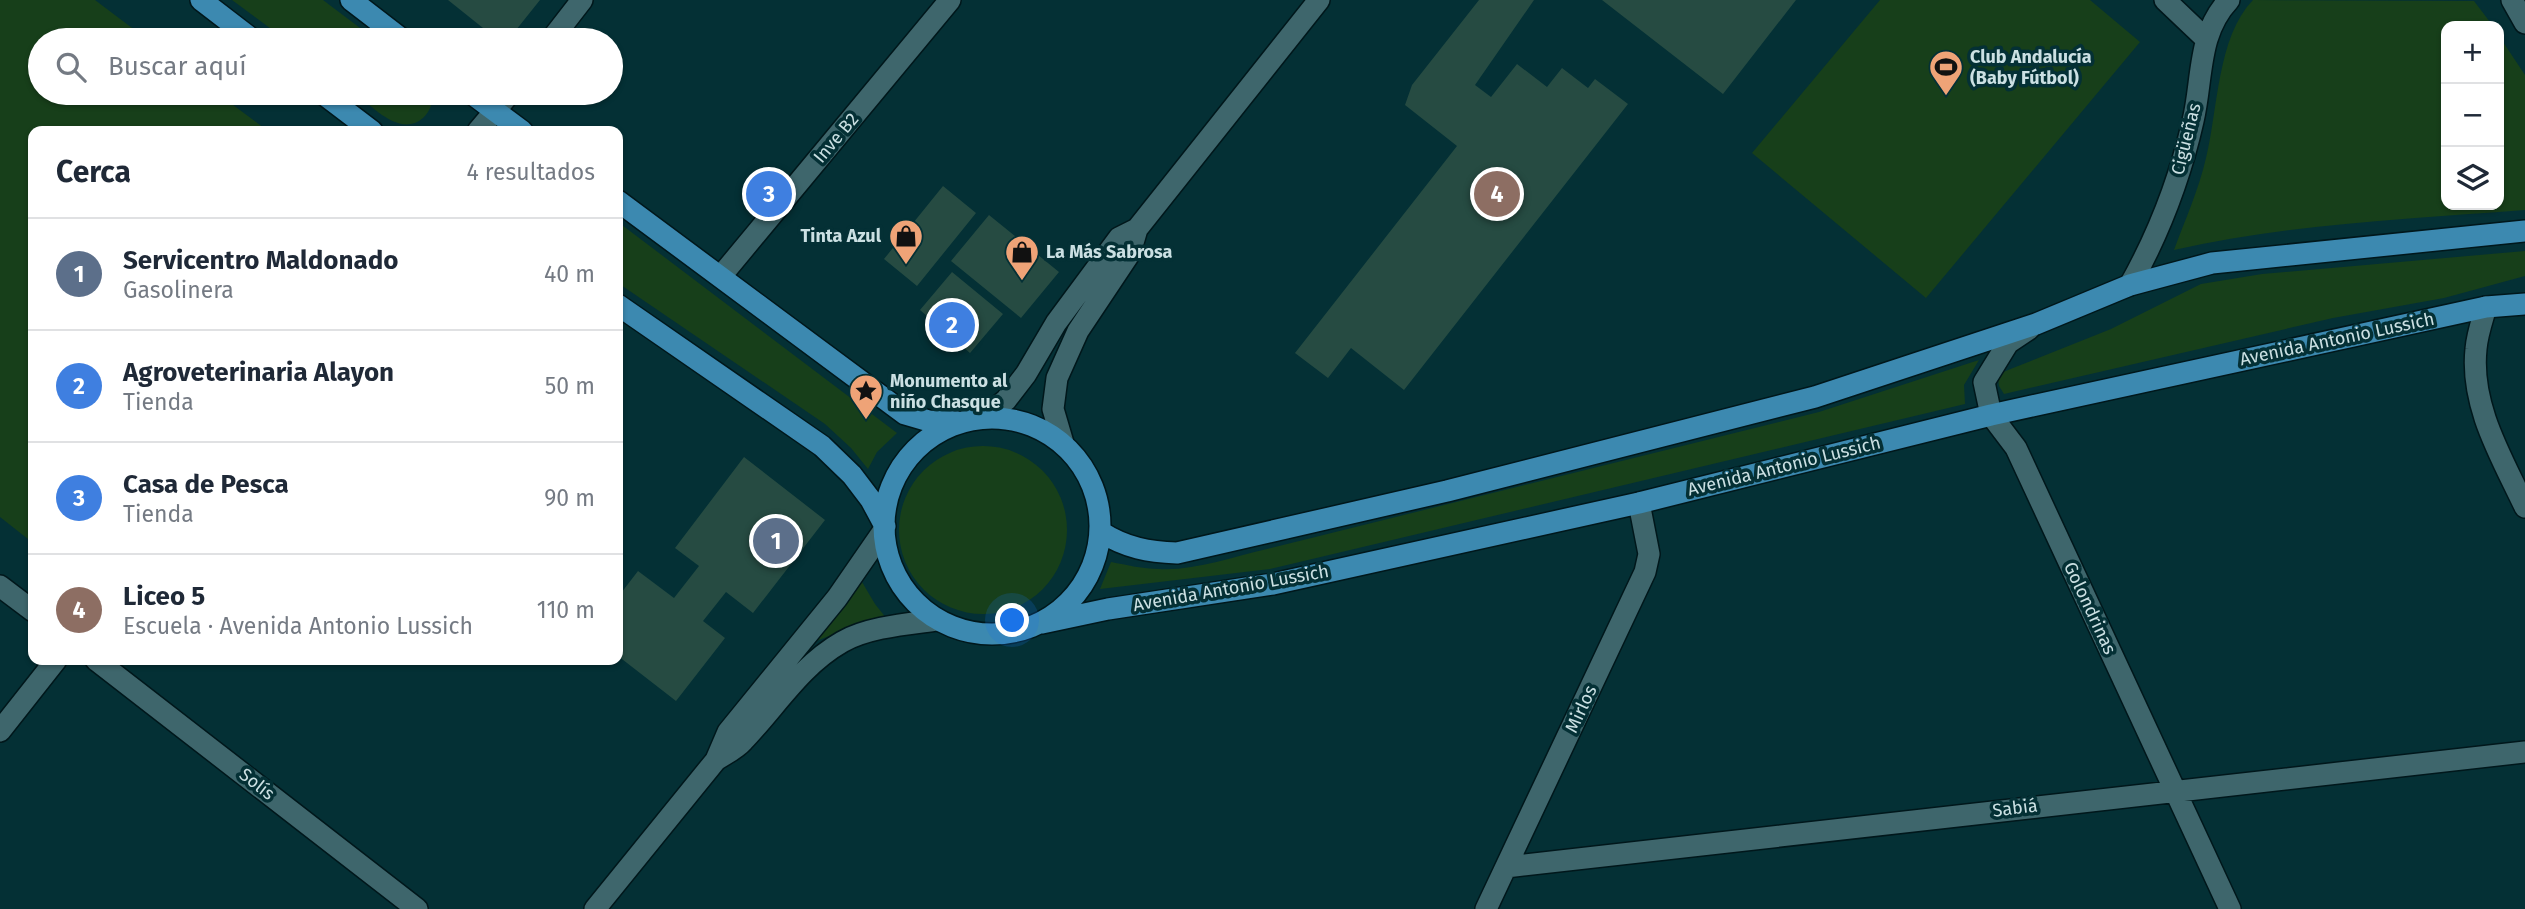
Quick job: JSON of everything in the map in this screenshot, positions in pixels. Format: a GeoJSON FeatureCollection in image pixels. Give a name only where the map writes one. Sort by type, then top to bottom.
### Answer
{"type":"FeatureCollection","features":[{"type":"Feature","properties":{"kind":"main road"},"geometry":{"type":"LineString","coordinates":[[201,0],[237,28]]}},
{"type":"Feature","properties":{"kind":"main road"},"geometry":{"type":"LineString","coordinates":[[351,0],[387,28]]}},
{"type":"Feature","properties":{"kind":"main road"},"geometry":{"type":"LineString","coordinates":[[338,105],[365,126]]}},
{"type":"Feature","properties":{"kind":"main road"},"geometry":{"type":"LineString","coordinates":[[486,105],[515,126]]}},
{"type":"Feature","properties":{"kind":"main road"},"geometry":{"type":"LineString","coordinates":[[623,205],[905,414],[929,421],[1011,419],[1039,427],[1063,443],[1085,468],[1098,499],[1101,532],[1093,569],[1072,600],[1042,623],[1007,634],[971,632],[937,620],[911,597],[895,574],[886,553],[884,528],[888,494],[903,467],[915,450],[934,435],[960,422]]}},
{"type":"Feature","properties":{"kind":"main road"},"geometry":{"type":"LineString","coordinates":[[1101,532],[1117,543],[1148,552],[1177,552],[1267,533],[1447,491],[1815,397],[2036,324],[2130,285],[2212,263],[2525,231]]}},
{"type":"Feature","properties":{"kind":"main road","name":"Avenida Antonio Lussich"},"geometry":{"type":"LineString","coordinates":[[1042,623],[1108,609],[1273,584],[1639,503],[1991,415],[2486,307],[2525,303]]}},
{"type":"Feature","properties":{"kind":"main road"},"geometry":{"type":"LineString","coordinates":[[623,308],[821,446],[852,475],[871,500],[884,528]]}},
{"type":"Feature","properties":{"kind":"street"},"geometry":{"type":"LineString","coordinates":[[560,28],[582,0]]}},
{"type":"Feature","properties":{"kind":"street","name":"Inve B2"},"geometry":{"type":"LineString","coordinates":[[721,276],[950,0]]}},
{"type":"Feature","properties":{"kind":"street"},"geometry":{"type":"LineString","coordinates":[[1063,443],[1053,409],[1056,378],[1078,331],[1130,253],[1137,229],[1319,0]]}},
{"type":"Feature","properties":{"kind":"street"},"geometry":{"type":"LineString","coordinates":[[2165,0],[2205,38],[2221,8],[2229,0]]}},
{"type":"Feature","properties":{"kind":"street","name":"Cigüeñas"},"geometry":{"type":"LineString","coordinates":[[2130,285],[2144,259],[2175,184],[2193,120],[2205,38]]}},
{"type":"Feature","properties":{"kind":"street"},"geometry":{"type":"LineString","coordinates":[[482,126],[501,105]]}},
{"type":"Feature","properties":{"kind":"street"},"geometry":{"type":"LineString","coordinates":[[983,418],[1006,400],[1026,374],[1056,323],[1119,238],[1137,229]]}},
{"type":"Feature","properties":{"kind":"street"},"geometry":{"type":"LineString","coordinates":[[2486,307],[2475,349],[2478,392],[2487,427],[2525,507]]}},
{"type":"Feature","properties":{"kind":"street","name":"Golondrinas"},"geometry":{"type":"LineString","coordinates":[[2036,324],[2008,343],[1983,382],[1991,415],[2016,448],[2230,909]]}},
{"type":"Feature","properties":{"kind":"street","name":"Mirlos"},"geometry":{"type":"LineString","coordinates":[[1486,909],[1645,572],[1649,554],[1639,503]]}},
{"type":"Feature","properties":{"kind":"street"},"geometry":{"type":"LineString","coordinates":[[595,909],[716,760],[728,732],[836,597],[884,528]]}},
{"type":"Feature","properties":{"kind":"street"},"geometry":{"type":"LineString","coordinates":[[0,586],[28,607]]}},
{"type":"Feature","properties":{"kind":"street"},"geometry":{"type":"LineString","coordinates":[[716,760],[741,743],[797,678],[819,657],[845,640],[892,626],[937,620]]}},
{"type":"Feature","properties":{"kind":"street"},"geometry":{"type":"LineString","coordinates":[[0,731],[51,665]]}},
{"type":"Feature","properties":{"kind":"street","name":"Solís"},"geometry":{"type":"LineString","coordinates":[[102,665],[417,909]]}},
{"type":"Feature","properties":{"kind":"street","name":"Sabiá"},"geometry":{"type":"LineString","coordinates":[[1506,867],[2525,752]]}},
{"type":"Feature","properties":{"kind":"green space"},"geometry":{"type":"Polygon","coordinates":[[[0,0],[95,0],[132,28],[28,28],[28,105],[233,105],[261,126],[28,126],[28,539],[0,517],[0,0]]]}},
{"type":"Feature","properties":{"kind":"green space"},"geometry":{"type":"Polygon","coordinates":[[[232,0],[323,0],[360,28],[270,28],[232,0]]]}},
{"type":"Feature","properties":{"kind":"green space","name":"Club Andalucía (Baby Fútbol)"},"geometry":{"type":"Polygon","coordinates":[[[1880,0],[2090,0],[2140,42],[1926,298],[1752,153],[1880,0]]]}},
{"type":"Feature","properties":{"kind":"green space"},"geometry":{"type":"Polygon","coordinates":[[[2253,0],[2474,1],[2489,21],[2441,21],[2441,210],[2504,210],[2504,44],[2525,75],[2525,210],[2304,228],[2174,250],[2203,170],[2225,54],[2241,15],[2253,0]]]}},
{"type":"Feature","properties":{"kind":"green space"},"geometry":{"type":"Polygon","coordinates":[[[370,105],[431,105],[425,116],[414,123],[396,122],[370,105]]]}},
{"type":"Feature","properties":{"kind":"green space"},"geometry":{"type":"Polygon","coordinates":[[[623,226],[897,433],[877,452],[868,469],[851,448],[825,424],[623,286],[623,226]]]}},
{"type":"Feature","properties":{"kind":"green space"},"geometry":{"type":"Polygon","coordinates":[[[2525,251],[2525,276],[2444,298],[2333,318],[2004,394],[1999,386],[1998,378],[2003,372],[2111,329],[2201,284],[2262,274],[2525,251]]]}},
{"type":"Feature","properties":{"kind":"green space"},"geometry":{"type":"Polygon","coordinates":[[[1979,360],[1964,385],[1965,404],[1270,569],[1100,589],[1111,562],[1159,569],[1213,563],[1819,412],[1979,360]]]}},
{"type":"Feature","properties":{"kind":"green space"},"geometry":{"type":"Polygon","coordinates":[[[983,446],[1015,452],[1042,471],[1061,498],[1067,530],[1061,562],[1042,589],[1015,608],[983,614],[951,608],[924,589],[905,562],[899,530],[905,498],[924,471],[951,452],[983,446]]]}},
{"type":"Feature","properties":{"kind":"green space"},"geometry":{"type":"Polygon","coordinates":[[[862,582],[887,619],[854,626],[814,642],[844,608],[862,582]]]}},
{"type":"Feature","properties":{"kind":"building"},"geometry":{"type":"Polygon","coordinates":[[[448,0],[540,0],[518,28],[483,28],[448,0]]]}},
{"type":"Feature","properties":{"kind":"building"},"geometry":{"type":"Polygon","coordinates":[[[1479,0],[1534,0],[1475,85],[1491,97],[1517,64],[1547,87],[1562,68],[1588,88],[1595,79],[1628,104],[1404,390],[1351,348],[1328,378],[1295,353],[1457,146],[1405,105],[1412,85],[1479,0]]]}},
{"type":"Feature","properties":{"kind":"building"},"geometry":{"type":"Polygon","coordinates":[[[1602,0],[1796,0],[1723,94],[1602,0]]]}},
{"type":"Feature","properties":{"kind":"building"},"geometry":{"type":"Polygon","coordinates":[[[943,186],[976,213],[917,286],[884,259],[943,186]]]}},
{"type":"Feature","properties":{"kind":"building"},"geometry":{"type":"Polygon","coordinates":[[[989,215],[1059,272],[1021,318],[951,261],[989,215]]]}},
{"type":"Feature","properties":{"kind":"building"},"geometry":{"type":"Polygon","coordinates":[[[952,272],[1003,314],[970,353],[920,310],[952,272]]]}},
{"type":"Feature","properties":{"kind":"building"},"geometry":{"type":"Polygon","coordinates":[[[744,457],[825,520],[753,613],[726,592],[703,621],[725,638],[676,701],[623,660],[623,590],[638,571],[674,598],[699,566],[675,548],[744,457]]]}},
{"type":"Feature","properties":{"kind":"place","name":"Club Andalucía (Baby Fútbol)"},"geometry":{"type":"Point","coordinates":[1946,97]}},
{"type":"Feature","properties":{"kind":"place","name":"Casa de Pesca"},"geometry":{"type":"Point","coordinates":[769,194]}},
{"type":"Feature","properties":{"kind":"place","name":"Liceo 5"},"geometry":{"type":"Point","coordinates":[1497,194]}},
{"type":"Feature","properties":{"kind":"place","name":"Tinta Azul"},"geometry":{"type":"Point","coordinates":[906,266]}},
{"type":"Feature","properties":{"kind":"place","name":"La Más Sabrosa"},"geometry":{"type":"Point","coordinates":[1022,282]}},
{"type":"Feature","properties":{"kind":"place","name":"Agroveterinaria Alayon"},"geometry":{"type":"Point","coordinates":[952,325]}},
{"type":"Feature","properties":{"kind":"place","name":"Monumento al niño Chasque"},"geometry":{"type":"Point","coordinates":[866,421]}},
{"type":"Feature","properties":{"kind":"place","name":"Servicentro Maldonado"},"geometry":{"type":"Point","coordinates":[776,541]}}]}
